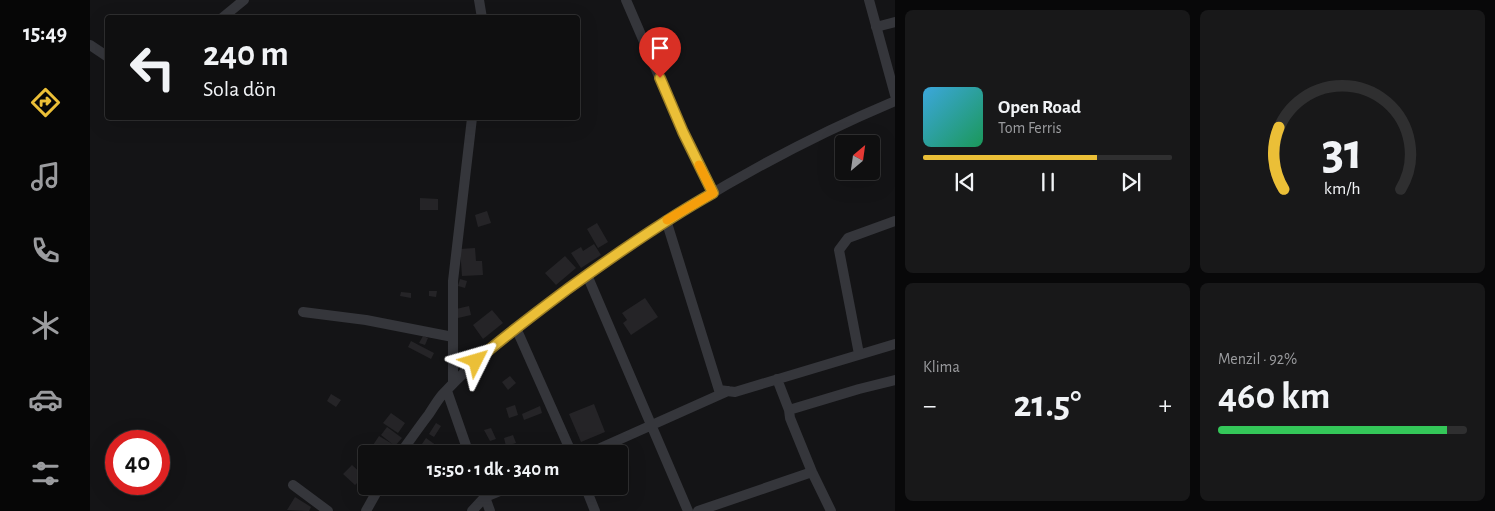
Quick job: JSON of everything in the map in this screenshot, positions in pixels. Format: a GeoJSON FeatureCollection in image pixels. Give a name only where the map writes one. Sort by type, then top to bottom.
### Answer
{"type":"FeatureCollection","features":[{"type":"Feature","properties":{"kind":"street"},"geometry":{"type":"LineString","coordinates":[[226,15],[244,0]]}},
{"type":"Feature","properties":{"kind":"street"},"geometry":{"type":"LineString","coordinates":[[479,0],[482,15]]}},
{"type":"Feature","properties":{"kind":"street"},"geometry":{"type":"LineString","coordinates":[[626,0],[683,132],[713,193]]}},
{"type":"Feature","properties":{"kind":"street"},"geometry":{"type":"LineString","coordinates":[[868,0],[895,94]]}},
{"type":"Feature","properties":{"kind":"street"},"geometry":{"type":"LineString","coordinates":[[876,27],[895,22]]}},
{"type":"Feature","properties":{"kind":"street"},"geometry":{"type":"LineString","coordinates":[[90,45],[105,55]]}},
{"type":"Feature","properties":{"kind":"street"},"geometry":{"type":"LineString","coordinates":[[406,445],[441,396],[476,361],[516,328],[587,275],[666,220],[713,193],[791,149],[854,118],[895,101]]}},
{"type":"Feature","properties":{"kind":"street"},"geometry":{"type":"LineString","coordinates":[[466,445],[450,387],[453,337],[453,281],[472,120]]}},
{"type":"Feature","properties":{"kind":"street"},"geometry":{"type":"LineString","coordinates":[[666,220],[719,390],[735,392],[895,344]]}},
{"type":"Feature","properties":{"kind":"street"},"geometry":{"type":"LineString","coordinates":[[859,354],[839,250],[848,238],[895,221]]}},
{"type":"Feature","properties":{"kind":"street"},"geometry":{"type":"LineString","coordinates":[[587,275],[688,511]]}},
{"type":"Feature","properties":{"kind":"street"},"geometry":{"type":"LineString","coordinates":[[303,312],[366,320],[453,337]]}},
{"type":"Feature","properties":{"kind":"street"},"geometry":{"type":"LineString","coordinates":[[516,328],[568,445]]}},
{"type":"Feature","properties":{"kind":"street"},"geometry":{"type":"LineString","coordinates":[[777,379],[789,410],[790,418],[812,472],[831,511]]}},
{"type":"Feature","properties":{"kind":"street"},"geometry":{"type":"LineString","coordinates":[[789,410],[895,380]]}},
{"type":"Feature","properties":{"kind":"street"},"geometry":{"type":"LineString","coordinates":[[607,445],[728,391]]}},
{"type":"Feature","properties":{"kind":"street"},"geometry":{"type":"LineString","coordinates":[[698,511],[812,472]]}},
{"type":"Feature","properties":{"kind":"street"},"geometry":{"type":"LineString","coordinates":[[293,485],[328,511]]}},
{"type":"Feature","properties":{"kind":"street"},"geometry":{"type":"LineString","coordinates":[[366,511],[375,495]]}},
{"type":"Feature","properties":{"kind":"street"},"geometry":{"type":"LineString","coordinates":[[472,511],[485,497],[490,495]]}},
{"type":"Feature","properties":{"kind":"street"},"geometry":{"type":"LineString","coordinates":[[589,495],[595,511]]}},
{"type":"Feature","properties":{"kind":"street"},"geometry":{"type":"LineString","coordinates":[[485,497],[490,511]]}},
{"type":"Feature","properties":{"kind":"building"},"geometry":{"type":"Polygon","coordinates":[[[420,198],[438,199],[438,210],[420,210],[420,198]]]}},
{"type":"Feature","properties":{"kind":"building"},"geometry":{"type":"Polygon","coordinates":[[[487,211],[491,223],[478,227],[475,215],[487,211]]]}},
{"type":"Feature","properties":{"kind":"building"},"geometry":{"type":"Polygon","coordinates":[[[597,223],[608,242],[598,248],[587,229],[597,223]]]}},
{"type":"Feature","properties":{"kind":"building"},"geometry":{"type":"Polygon","coordinates":[[[594,244],[601,255],[581,268],[571,253],[581,247],[583,251],[594,244]]]}},
{"type":"Feature","properties":{"kind":"building"},"geometry":{"type":"Polygon","coordinates":[[[475,248],[476,261],[482,261],[483,275],[462,276],[460,249],[475,248]]]}},
{"type":"Feature","properties":{"kind":"building"},"geometry":{"type":"Polygon","coordinates":[[[565,256],[576,268],[556,285],[545,273],[565,256]]]}},
{"type":"Feature","properties":{"kind":"building"},"geometry":{"type":"Polygon","coordinates":[[[460,279],[467,281],[465,288],[458,286],[460,279]]]}},
{"type":"Feature","properties":{"kind":"building"},"geometry":{"type":"Polygon","coordinates":[[[429,291],[437,291],[436,297],[429,296],[429,291]]]}},
{"type":"Feature","properties":{"kind":"building"},"geometry":{"type":"Polygon","coordinates":[[[401,292],[411,293],[411,298],[400,296],[401,292]]]}},
{"type":"Feature","properties":{"kind":"building"},"geometry":{"type":"Polygon","coordinates":[[[645,298],[658,317],[631,335],[623,323],[627,320],[622,313],[645,298]]]}},
{"type":"Feature","properties":{"kind":"building"},"geometry":{"type":"Polygon","coordinates":[[[469,306],[471,315],[458,318],[456,309],[469,306]]]}},
{"type":"Feature","properties":{"kind":"building"},"geometry":{"type":"Polygon","coordinates":[[[492,310],[503,323],[483,339],[473,325],[492,310]]]}},
{"type":"Feature","properties":{"kind":"building"},"geometry":{"type":"Polygon","coordinates":[[[423,336],[428,338],[425,345],[419,343],[423,336]]]}},
{"type":"Feature","properties":{"kind":"building"},"geometry":{"type":"Polygon","coordinates":[[[411,341],[434,353],[431,359],[408,347],[411,341]]]}},
{"type":"Feature","properties":{"kind":"building"},"geometry":{"type":"Polygon","coordinates":[[[510,376],[516,383],[508,390],[502,382],[510,376]]]}},
{"type":"Feature","properties":{"kind":"building"},"geometry":{"type":"Polygon","coordinates":[[[331,394],[341,400],[336,407],[327,401],[331,394]]]}},
{"type":"Feature","properties":{"kind":"building"},"geometry":{"type":"Polygon","coordinates":[[[594,404],[605,432],[581,442],[569,414],[594,404]]]}},
{"type":"Feature","properties":{"kind":"building"},"geometry":{"type":"Polygon","coordinates":[[[515,405],[518,415],[509,418],[506,408],[515,405]]]}},
{"type":"Feature","properties":{"kind":"building"},"geometry":{"type":"Polygon","coordinates":[[[540,406],[542,413],[524,420],[522,414],[540,406]]]}},
{"type":"Feature","properties":{"kind":"building"},"geometry":{"type":"Polygon","coordinates":[[[391,413],[405,423],[398,433],[383,423],[391,413]]]}},
{"type":"Feature","properties":{"kind":"building"},"geometry":{"type":"Polygon","coordinates":[[[436,423],[441,426],[434,437],[429,434],[436,423]]]}},
{"type":"Feature","properties":{"kind":"building"},"geometry":{"type":"Polygon","coordinates":[[[387,427],[402,438],[394,445],[381,435],[387,427]]]}},
{"type":"Feature","properties":{"kind":"building"},"geometry":{"type":"Polygon","coordinates":[[[491,428],[496,439],[490,441],[484,430],[491,428]]]}},
{"type":"Feature","properties":{"kind":"building"},"geometry":{"type":"Polygon","coordinates":[[[513,435],[516,443],[506,445],[504,438],[513,435]]]}},
{"type":"Feature","properties":{"kind":"building"},"geometry":{"type":"Polygon","coordinates":[[[379,436],[394,445],[373,445],[379,436]]]}},
{"type":"Feature","properties":{"kind":"building"},"geometry":{"type":"Polygon","coordinates":[[[426,438],[436,445],[423,445],[422,444],[426,438]]]}},
{"type":"Feature","properties":{"kind":"building"},"geometry":{"type":"Polygon","coordinates":[[[352,465],[358,470],[358,482],[355,485],[343,474],[352,465]]]}},
{"type":"Feature","properties":{"kind":"building"},"geometry":{"type":"Polygon","coordinates":[[[295,497],[311,507],[309,511],[287,510],[295,497]]]}},
{"type":"Feature","properties":{"kind":"slow traffic"},"geometry":{"type":"LineString","coordinates":[[667,220],[713,193],[699,165]]}},
{"type":"Feature","properties":{"kind":"route"},"geometry":{"type":"LineString","coordinates":[[476,361],[497,342],[587,275],[666,220],[713,193],[683,132],[660,78]]}}]}
